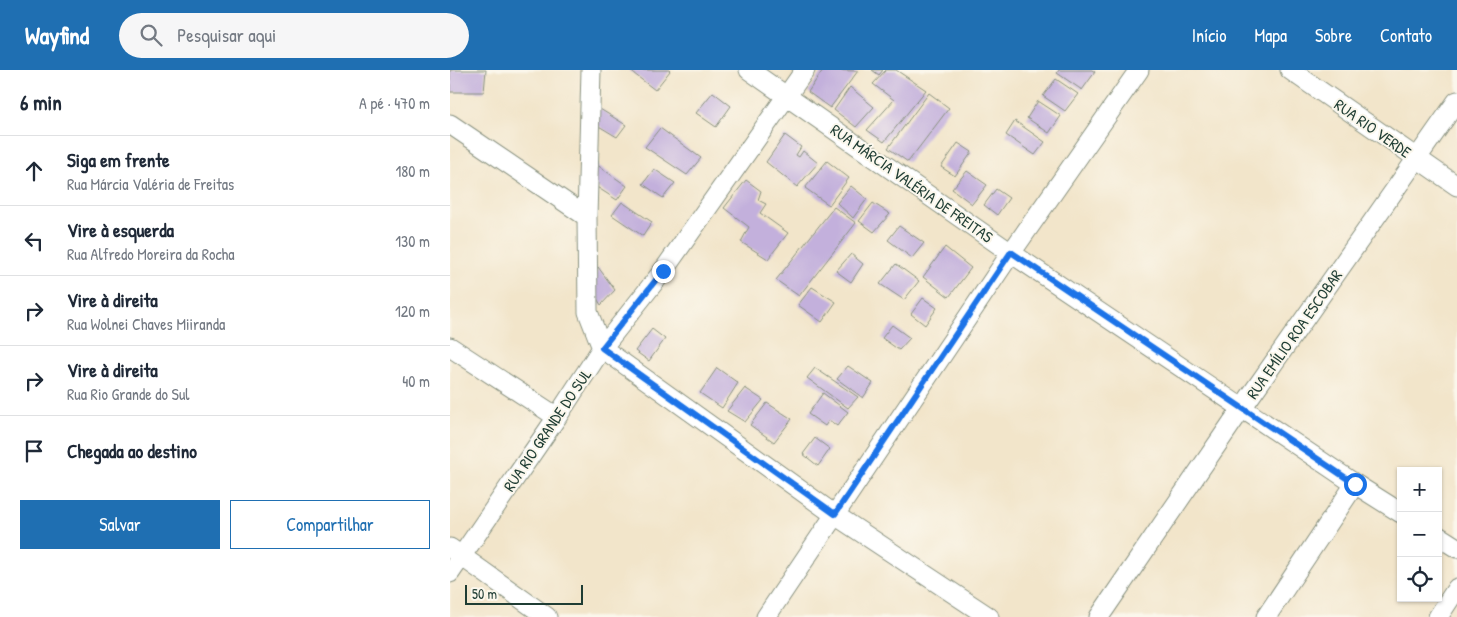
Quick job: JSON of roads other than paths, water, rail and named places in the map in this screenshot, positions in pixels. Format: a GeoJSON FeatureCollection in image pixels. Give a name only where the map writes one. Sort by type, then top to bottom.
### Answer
{"type":"FeatureCollection","features":[{"type":"Feature","properties":{"kind":"street"},"geometry":{"type":"LineString","coordinates":[[591,70],[587,217],[588,312],[602,348],[835,514],[989,617]]}},
{"type":"Feature","properties":{"kind":"street","name":"RUA MÁRCIA VALÉRIA DE FREITAS"},"geometry":{"type":"LineString","coordinates":[[749,70],[1011,252],[1399,512]]}},
{"type":"Feature","properties":{"kind":"street","name":"RUA RIO GRANDE DO SUL"},"geometry":{"type":"LineString","coordinates":[[450,573],[456,552],[557,417],[602,348],[663,271],[805,70]]}},
{"type":"Feature","properties":{"kind":"street"},"geometry":{"type":"LineString","coordinates":[[766,617],[1011,252],[1139,70]]}},
{"type":"Feature","properties":{"kind":"street","name":"RUA RIO VERDE"},"geometry":{"type":"LineString","coordinates":[[1290,70],[1457,186]]}},
{"type":"Feature","properties":{"kind":"street","name":"RUA EMÍLIO ROA ESCOBAR"},"geometry":{"type":"LineString","coordinates":[[1099,617],[1457,100]]}},
{"type":"Feature","properties":{"kind":"street"},"geometry":{"type":"LineString","coordinates":[[450,124],[587,217]]}},
{"type":"Feature","properties":{"kind":"street"},"geometry":{"type":"LineString","coordinates":[[450,347],[557,417]]}},
{"type":"Feature","properties":{"kind":"street"},"geometry":{"type":"LineString","coordinates":[[1266,617],[1355,484]]}},
{"type":"Feature","properties":{"kind":"street"},"geometry":{"type":"LineString","coordinates":[[1442,539],[1457,548]]}},
{"type":"Feature","properties":{"kind":"street"},"geometry":{"type":"LineString","coordinates":[[456,552],[547,617]]}},
{"type":"Feature","properties":{"kind":"street"},"geometry":{"type":"LineString","coordinates":[[1438,617],[1457,588]]}}]}
